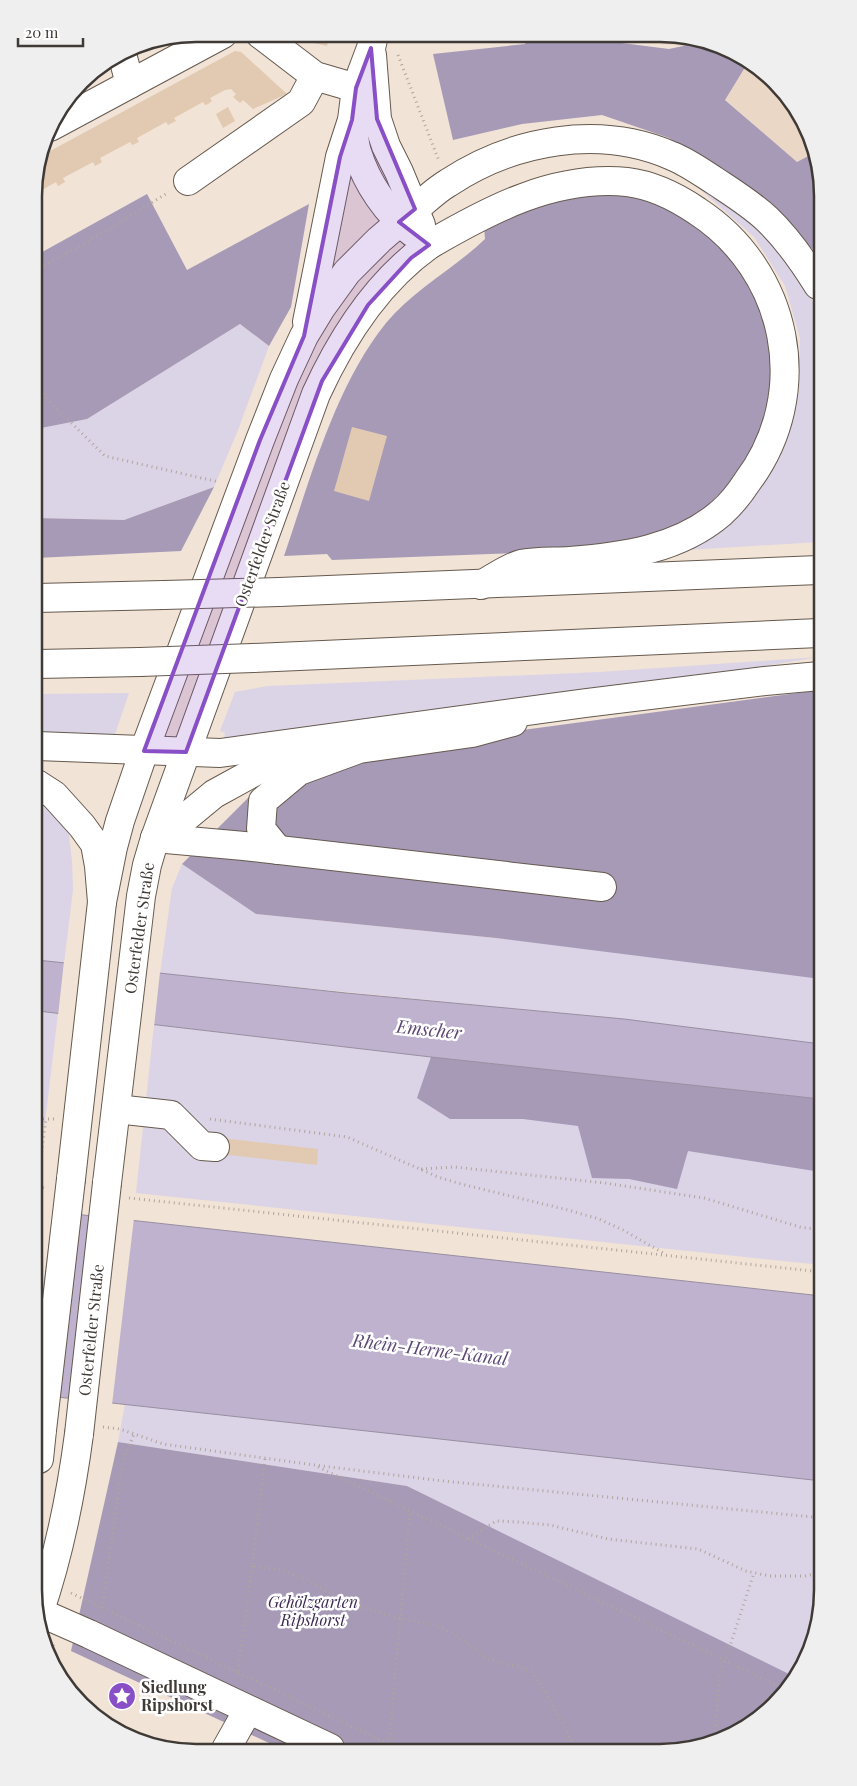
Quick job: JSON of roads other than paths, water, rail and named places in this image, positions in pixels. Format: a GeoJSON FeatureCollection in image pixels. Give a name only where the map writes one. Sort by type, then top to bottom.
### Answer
{"type":"FeatureCollection","features":[{"type":"Feature","properties":{"kind":"main road"},"geometry":{"type":"LineString","coordinates":[[63,120],[206,43]]}},
{"type":"Feature","properties":{"kind":"main road"},"geometry":{"type":"LineString","coordinates":[[272,43],[316,76],[356,88]]}},
{"type":"Feature","properties":{"kind":"main road"},"geometry":{"type":"LineString","coordinates":[[304,336],[340,157],[352,120],[356,88],[381,46]]}},
{"type":"Feature","properties":{"kind":"main road"},"geometry":{"type":"LineString","coordinates":[[381,46],[377,119],[407,216],[429,245]]}},
{"type":"Feature","properties":{"kind":"main road"},"geometry":{"type":"LineString","coordinates":[[124,61],[130,84]]}},
{"type":"Feature","properties":{"kind":"main road"},"geometry":{"type":"LineString","coordinates":[[188,181],[301,102],[316,76]]}},
{"type":"Feature","properties":{"kind":"main road"},"geometry":{"type":"LineString","coordinates":[[352,120],[356,151],[368,178],[386,208],[407,216]]}},
{"type":"Feature","properties":{"kind":"main road"},"geometry":{"type":"LineString","coordinates":[[42,1428],[59,1184],[85,1057],[102,911],[113,847],[120,820],[144,751],[260,440],[284,379],[304,336],[321,308],[347,272],[379,240],[447,183],[499,157],[534,146],[595,138],[650,148],[672,156],[690,165],[742,198],[767,219],[787,240],[814,279]]}},
{"type":"Feature","properties":{"kind":"main road","name":"Osterfelder Straße"},"geometry":{"type":"LineString","coordinates":[[43,1601],[65,1524],[73,1479],[115,1190],[116,1109],[143,880],[155,838],[318,388],[349,332],[368,305],[411,258],[464,224],[505,204],[541,191],[588,183],[607,182],[642,185],[677,198],[711,220],[729,235],[744,253],[764,284],[777,314],[784,355],[783,393],[775,430],[765,454],[754,473],[722,512],[691,534],[656,548],[604,558],[519,564],[480,585]]}},
{"type":"Feature","properties":{"kind":"main road"},"geometry":{"type":"LineString","coordinates":[[43,598],[480,585],[814,570]]}},
{"type":"Feature","properties":{"kind":"main road"},"geometry":{"type":"LineString","coordinates":[[43,664],[253,658],[814,633]]}},
{"type":"Feature","properties":{"kind":"main road"},"geometry":{"type":"LineString","coordinates":[[43,746],[220,753],[586,703],[814,677]]}},
{"type":"Feature","properties":{"kind":"main road"},"geometry":{"type":"LineString","coordinates":[[278,850],[261,829],[264,801],[299,771],[359,749],[472,733],[586,703]]}},
{"type":"Feature","properties":{"kind":"main road"},"geometry":{"type":"LineString","coordinates":[[155,838],[214,794],[256,771],[337,738]]}},
{"type":"Feature","properties":{"kind":"main road"},"geometry":{"type":"LineString","coordinates":[[43,788],[54,795],[82,826],[95,844],[99,866],[102,911]]}},
{"type":"Feature","properties":{"kind":"main road"},"geometry":{"type":"LineString","coordinates":[[155,838],[602,887]]}},
{"type":"Feature","properties":{"kind":"main road"},"geometry":{"type":"LineString","coordinates":[[116,1109],[171,1115],[202,1146],[215,1147]]}},
{"type":"Feature","properties":{"kind":"main road"},"geometry":{"type":"LineString","coordinates":[[45,1614],[321,1744]]}},
{"type":"Feature","properties":{"kind":"main road"},"geometry":{"type":"LineString","coordinates":[[229,1744],[248,1710]]}},
{"type":"Feature","properties":{"kind":"water","name":"Emscher"},"geometry":{"type":"Polygon","coordinates":[[[42,961],[346,993],[624,1019],[814,1043],[814,1098],[431,1057],[42,1012],[42,961]]]}},
{"type":"Feature","properties":{"kind":"water","name":"Rhein-Herne-Kanal"},"geometry":{"type":"Polygon","coordinates":[[[42,1210],[814,1295],[814,1480],[42,1395],[42,1210]]]}},
{"type":"Feature","properties":{"kind":"place","name":"Siedlung Ripshorst"},"geometry":{"type":"Point","coordinates":[122,1696]}},
{"type":"Feature","properties":{"kind":"park label","name":"Gehölzgarten Ripshorst"},"geometry":{"type":"Point","coordinates":[313,1611]}}]}
